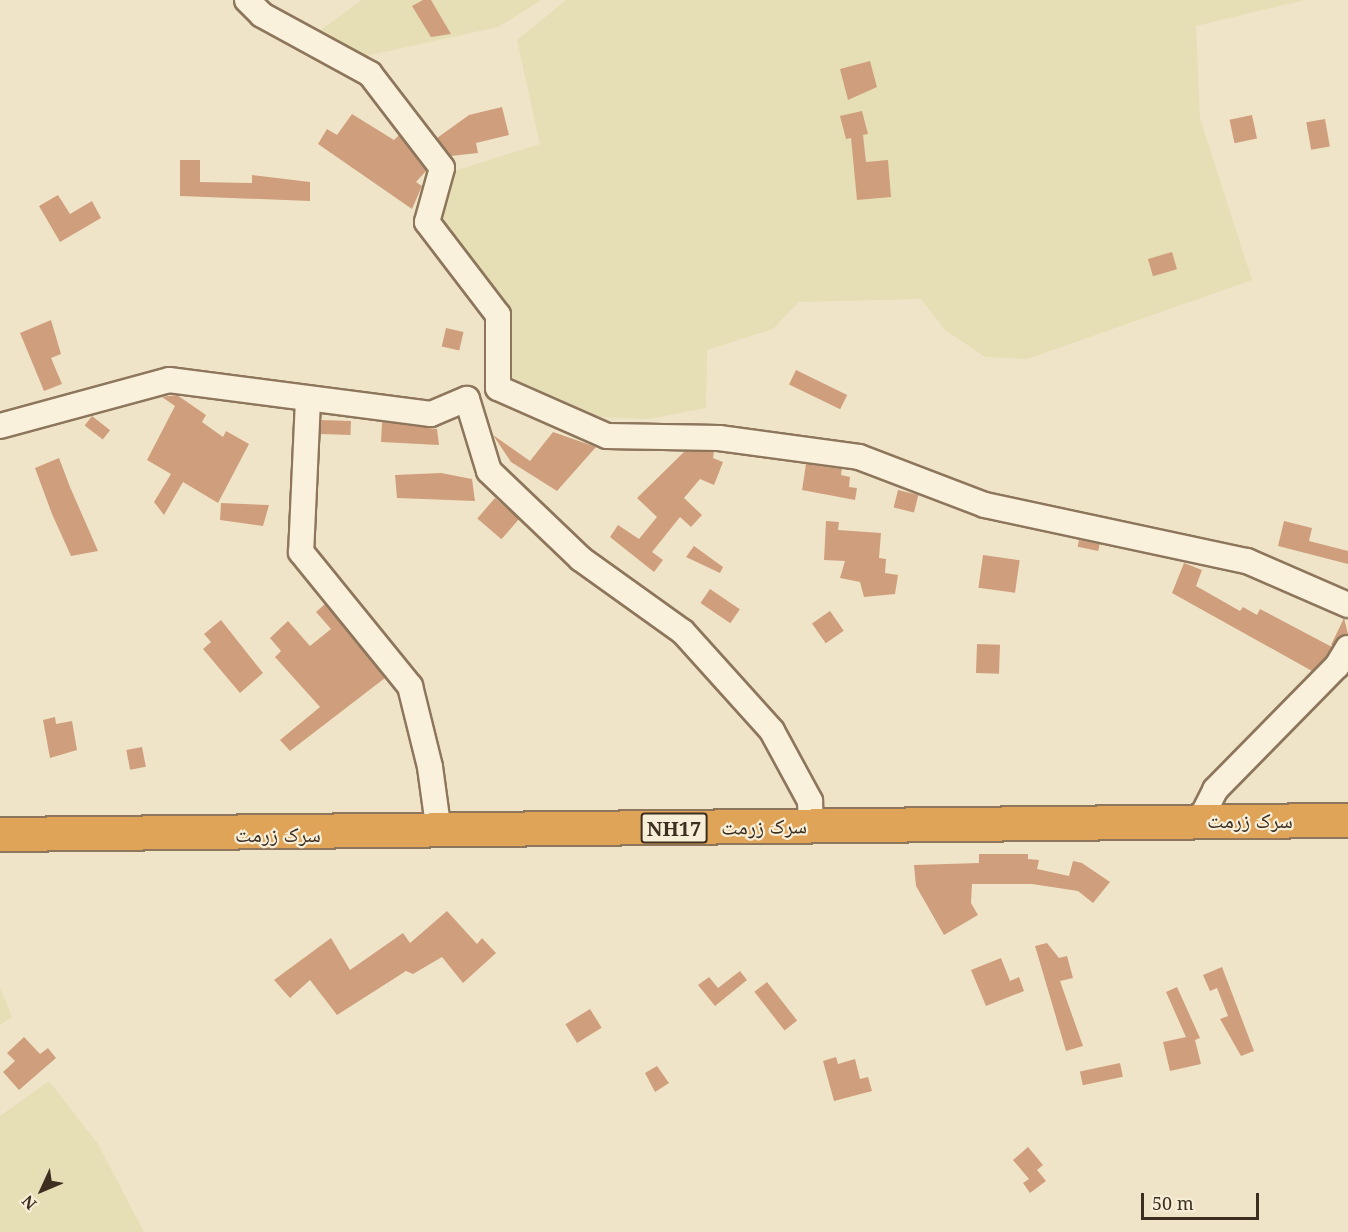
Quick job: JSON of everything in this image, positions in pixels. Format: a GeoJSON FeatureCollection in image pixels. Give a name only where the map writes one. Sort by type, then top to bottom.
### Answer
{"type":"FeatureCollection","features":[{"type":"Feature","properties":{"kind":"highway","name":"سرک زرمت"},"geometry":{"type":"LineString","coordinates":[[0,834],[439,833],[811,825],[1348,820]]}},
{"type":"Feature","properties":{"kind":"street"},"geometry":{"type":"LineString","coordinates":[[247,0],[262,15],[370,74],[442,168],[427,222],[498,315],[498,388]]}},
{"type":"Feature","properties":{"kind":"street"},"geometry":{"type":"LineString","coordinates":[[0,426],[169,380],[308,400],[431,414],[467,399],[473,404],[489,471],[581,559],[683,632],[791,758],[810,801],[811,825]]}},
{"type":"Feature","properties":{"kind":"street"},"geometry":{"type":"LineString","coordinates":[[473,404],[498,388]]}},
{"type":"Feature","properties":{"kind":"street"},"geometry":{"type":"LineString","coordinates":[[498,388],[607,436],[719,438],[859,457],[985,505],[1247,561],[1348,605]]}},
{"type":"Feature","properties":{"kind":"street"},"geometry":{"type":"LineString","coordinates":[[308,400],[301,552],[410,686],[430,766],[439,833]]}},
{"type":"Feature","properties":{"kind":"street"},"geometry":{"type":"LineString","coordinates":[[1200,820],[1215,790],[1337,666],[1348,648]]}},
{"type":"Feature","properties":{"kind":"shaded area"},"geometry":{"type":"Polygon","coordinates":[[[362,0],[541,0],[498,27],[361,57],[318,32],[362,0]]]}},
{"type":"Feature","properties":{"kind":"shaded area"},"geometry":{"type":"Polygon","coordinates":[[[566,0],[1305,0],[1196,26],[1200,118],[1252,280],[1027,359],[985,357],[945,330],[921,299],[799,302],[773,329],[707,350],[706,408],[649,419],[600,417],[505,375],[504,316],[429,231],[454,171],[540,144],[517,40],[566,0]]]}},
{"type":"Feature","properties":{"kind":"shaded area"},"geometry":{"type":"Polygon","coordinates":[[[0,987],[12,1017],[0,1025],[0,987]]]}},
{"type":"Feature","properties":{"kind":"shaded area"},"geometry":{"type":"Polygon","coordinates":[[[49,1081],[98,1144],[144,1232],[0,1232],[0,1116],[49,1081]]]}},
{"type":"Feature","properties":{"kind":"building"},"geometry":{"type":"Polygon","coordinates":[[[423,0],[431,0],[451,34],[431,37],[412,6],[423,0]]]}},
{"type":"Feature","properties":{"kind":"building"},"geometry":{"type":"Polygon","coordinates":[[[870,61],[877,87],[848,100],[840,69],[870,61]]]}},
{"type":"Feature","properties":{"kind":"building"},"geometry":{"type":"Polygon","coordinates":[[[502,107],[509,135],[476,143],[478,153],[451,156],[437,138],[469,115],[502,107]]]}},
{"type":"Feature","properties":{"kind":"building"},"geometry":{"type":"Polygon","coordinates":[[[862,111],[868,134],[863,135],[866,162],[888,160],[891,197],[857,200],[851,138],[846,139],[840,116],[862,111]]]}},
{"type":"Feature","properties":{"kind":"building"},"geometry":{"type":"Polygon","coordinates":[[[352,114],[394,140],[399,135],[426,171],[416,182],[422,186],[412,209],[318,144],[327,129],[337,135],[352,114]]]}},
{"type":"Feature","properties":{"kind":"building"},"geometry":{"type":"Polygon","coordinates":[[[1252,115],[1257,138],[1234,143],[1230,120],[1252,115]]]}},
{"type":"Feature","properties":{"kind":"building"},"geometry":{"type":"Polygon","coordinates":[[[1325,119],[1330,147],[1311,150],[1306,122],[1325,119]]]}},
{"type":"Feature","properties":{"kind":"building"},"geometry":{"type":"Polygon","coordinates":[[[180,160],[200,160],[200,182],[252,183],[252,175],[310,182],[310,201],[180,196],[180,160]]]}},
{"type":"Feature","properties":{"kind":"building"},"geometry":{"type":"Polygon","coordinates":[[[58,195],[70,214],[92,201],[101,218],[60,242],[39,206],[58,195]]]}},
{"type":"Feature","properties":{"kind":"building"},"geometry":{"type":"Polygon","coordinates":[[[1172,252],[1177,269],[1153,276],[1148,259],[1172,252]]]}},
{"type":"Feature","properties":{"kind":"building"},"geometry":{"type":"Polygon","coordinates":[[[51,320],[61,354],[51,358],[62,384],[44,391],[20,333],[51,320]]]}},
{"type":"Feature","properties":{"kind":"building"},"geometry":{"type":"Polygon","coordinates":[[[446,328],[464,332],[459,351],[442,347],[446,328]]]}},
{"type":"Feature","properties":{"kind":"building"},"geometry":{"type":"Polygon","coordinates":[[[796,370],[847,395],[840,409],[789,384],[796,370]]]}},
{"type":"Feature","properties":{"kind":"building"},"geometry":{"type":"Polygon","coordinates":[[[177,395],[206,415],[202,422],[223,437],[226,431],[249,444],[218,503],[183,482],[164,515],[154,502],[171,474],[147,460],[175,406],[162,397],[177,395]]]}},
{"type":"Feature","properties":{"kind":"building"},"geometry":{"type":"Polygon","coordinates":[[[92,416],[110,430],[103,440],[85,425],[92,416]]]}},
{"type":"Feature","properties":{"kind":"building"},"geometry":{"type":"Polygon","coordinates":[[[321,420],[351,421],[350,435],[321,434],[321,420]]]}},
{"type":"Feature","properties":{"kind":"building"},"geometry":{"type":"Polygon","coordinates":[[[382,422],[437,429],[439,445],[381,442],[382,422]]]}},
{"type":"Feature","properties":{"kind":"building"},"geometry":{"type":"Polygon","coordinates":[[[553,432],[596,447],[557,491],[511,462],[493,435],[530,461],[553,432]]]}},
{"type":"Feature","properties":{"kind":"building"},"geometry":{"type":"Polygon","coordinates":[[[684,452],[714,452],[713,458],[723,462],[714,485],[700,479],[684,498],[702,515],[691,527],[680,517],[652,552],[663,560],[654,572],[610,537],[618,525],[639,539],[657,517],[637,498],[684,452]]]}},
{"type":"Feature","properties":{"kind":"building"},"geometry":{"type":"Polygon","coordinates":[[[59,458],[98,551],[71,556],[52,514],[35,468],[59,458]]]}},
{"type":"Feature","properties":{"kind":"building"},"geometry":{"type":"Polygon","coordinates":[[[806,464],[842,469],[841,475],[850,477],[849,487],[857,488],[855,500],[802,490],[806,464]]]}},
{"type":"Feature","properties":{"kind":"building"},"geometry":{"type":"Polygon","coordinates":[[[441,473],[472,479],[475,501],[397,498],[395,475],[441,473]]]}},
{"type":"Feature","properties":{"kind":"building"},"geometry":{"type":"Polygon","coordinates":[[[898,490],[918,495],[914,513],[894,507],[898,490]]]}},
{"type":"Feature","properties":{"kind":"building"},"geometry":{"type":"Polygon","coordinates":[[[495,498],[519,519],[501,539],[477,518],[495,498]]]}},
{"type":"Feature","properties":{"kind":"building"},"geometry":{"type":"Polygon","coordinates":[[[221,503],[269,505],[263,526],[220,520],[221,503]]]}},
{"type":"Feature","properties":{"kind":"building"},"geometry":{"type":"Polygon","coordinates":[[[826,521],[839,522],[838,530],[881,533],[879,558],[886,559],[885,573],[898,575],[895,594],[864,597],[860,582],[840,578],[845,561],[824,560],[826,521]]]}},
{"type":"Feature","properties":{"kind":"building"},"geometry":{"type":"Polygon","coordinates":[[[1284,521],[1312,528],[1309,541],[1348,551],[1348,564],[1278,546],[1284,521]]]}},
{"type":"Feature","properties":{"kind":"building"},"geometry":{"type":"Polygon","coordinates":[[[1079,540],[1100,544],[1098,551],[1078,547],[1079,540]]]}},
{"type":"Feature","properties":{"kind":"building"},"geometry":{"type":"Polygon","coordinates":[[[694,546],[723,567],[720,573],[686,557],[694,546]]]}},
{"type":"Feature","properties":{"kind":"building"},"geometry":{"type":"Polygon","coordinates":[[[983,555],[1020,560],[1015,593],[978,588],[983,555]]]}},
{"type":"Feature","properties":{"kind":"building"},"geometry":{"type":"Polygon","coordinates":[[[1184,563],[1202,570],[1196,586],[1240,611],[1243,607],[1257,615],[1260,609],[1332,647],[1326,657],[1312,671],[1172,593],[1184,563]]]}},
{"type":"Feature","properties":{"kind":"building"},"geometry":{"type":"Polygon","coordinates":[[[710,589],[740,609],[730,623],[700,603],[710,589]]]}},
{"type":"Feature","properties":{"kind":"building"},"geometry":{"type":"Polygon","coordinates":[[[325,604],[385,678],[290,751],[280,740],[320,707],[275,657],[281,651],[270,638],[288,621],[310,646],[331,629],[316,612],[325,604]]]}},
{"type":"Feature","properties":{"kind":"building"},"geometry":{"type":"Polygon","coordinates":[[[830,611],[844,631],[826,643],[812,624],[830,611]]]}},
{"type":"Feature","properties":{"kind":"building"},"geometry":{"type":"Polygon","coordinates":[[[1344,618],[1348,634],[1331,645],[1344,618]]]}},
{"type":"Feature","properties":{"kind":"building"},"geometry":{"type":"Polygon","coordinates":[[[221,620],[263,673],[240,693],[203,649],[211,642],[204,634],[221,620]]]}},
{"type":"Feature","properties":{"kind":"building"},"geometry":{"type":"Polygon","coordinates":[[[977,644],[1000,645],[999,674],[976,673],[977,644]]]}},
{"type":"Feature","properties":{"kind":"building"},"geometry":{"type":"Polygon","coordinates":[[[55,717],[56,724],[72,721],[77,750],[50,758],[43,720],[55,717]]]}},
{"type":"Feature","properties":{"kind":"building"},"geometry":{"type":"Polygon","coordinates":[[[142,747],[146,767],[130,770],[126,750],[142,747]]]}},
{"type":"Feature","properties":{"kind":"building"},"geometry":{"type":"Polygon","coordinates":[[[979,854],[1028,854],[1028,859],[1039,860],[1037,869],[1069,876],[1073,861],[1082,863],[1110,882],[1093,903],[1078,891],[1032,884],[972,884],[971,903],[978,915],[944,935],[916,886],[914,865],[979,863],[979,854]]]}},
{"type":"Feature","properties":{"kind":"building"},"geometry":{"type":"Polygon","coordinates":[[[447,911],[477,944],[482,938],[496,953],[463,983],[442,957],[413,974],[406,971],[337,1015],[310,980],[290,998],[274,980],[331,938],[350,970],[403,933],[410,943],[447,911]]]}},
{"type":"Feature","properties":{"kind":"building"},"geometry":{"type":"Polygon","coordinates":[[[1047,943],[1059,958],[1067,956],[1073,978],[1060,981],[1083,1046],[1066,1051],[1035,946],[1047,943]]]}},
{"type":"Feature","properties":{"kind":"building"},"geometry":{"type":"Polygon","coordinates":[[[1001,958],[1010,981],[1019,977],[1024,991],[986,1006],[971,970],[1001,958]]]}},
{"type":"Feature","properties":{"kind":"building"},"geometry":{"type":"Polygon","coordinates":[[[1222,967],[1254,1051],[1241,1056],[1220,1019],[1228,1016],[1217,988],[1210,991],[1203,975],[1222,967]]]}},
{"type":"Feature","properties":{"kind":"building"},"geometry":{"type":"Polygon","coordinates":[[[740,971],[747,980],[715,1006],[698,985],[709,977],[718,988],[740,971]]]}},
{"type":"Feature","properties":{"kind":"building"},"geometry":{"type":"Polygon","coordinates":[[[767,982],[797,1021],[785,1030],[754,992],[767,982]]]}},
{"type":"Feature","properties":{"kind":"building"},"geometry":{"type":"Polygon","coordinates":[[[1177,987],[1200,1038],[1195,1040],[1201,1064],[1170,1071],[1163,1042],[1186,1037],[1166,992],[1177,987]]]}},
{"type":"Feature","properties":{"kind":"building"},"geometry":{"type":"Polygon","coordinates":[[[590,1009],[602,1028],[577,1043],[565,1024],[590,1009]]]}},
{"type":"Feature","properties":{"kind":"building"},"geometry":{"type":"Polygon","coordinates":[[[24,1037],[40,1054],[48,1048],[56,1058],[19,1090],[3,1072],[15,1061],[7,1053],[24,1037]]]}},
{"type":"Feature","properties":{"kind":"building"},"geometry":{"type":"Polygon","coordinates":[[[836,1057],[838,1064],[855,1059],[860,1079],[868,1077],[872,1091],[834,1101],[823,1061],[836,1057]]]}},
{"type":"Feature","properties":{"kind":"building"},"geometry":{"type":"Polygon","coordinates":[[[1120,1063],[1123,1077],[1083,1085],[1080,1072],[1120,1063]]]}},
{"type":"Feature","properties":{"kind":"building"},"geometry":{"type":"Polygon","coordinates":[[[657,1066],[669,1083],[655,1092],[645,1073],[657,1066]]]}},
{"type":"Feature","properties":{"kind":"building"},"geometry":{"type":"Polygon","coordinates":[[[1028,1147],[1043,1165],[1037,1170],[1046,1181],[1030,1193],[1023,1183],[1029,1179],[1013,1160],[1028,1147]]]}}]}
